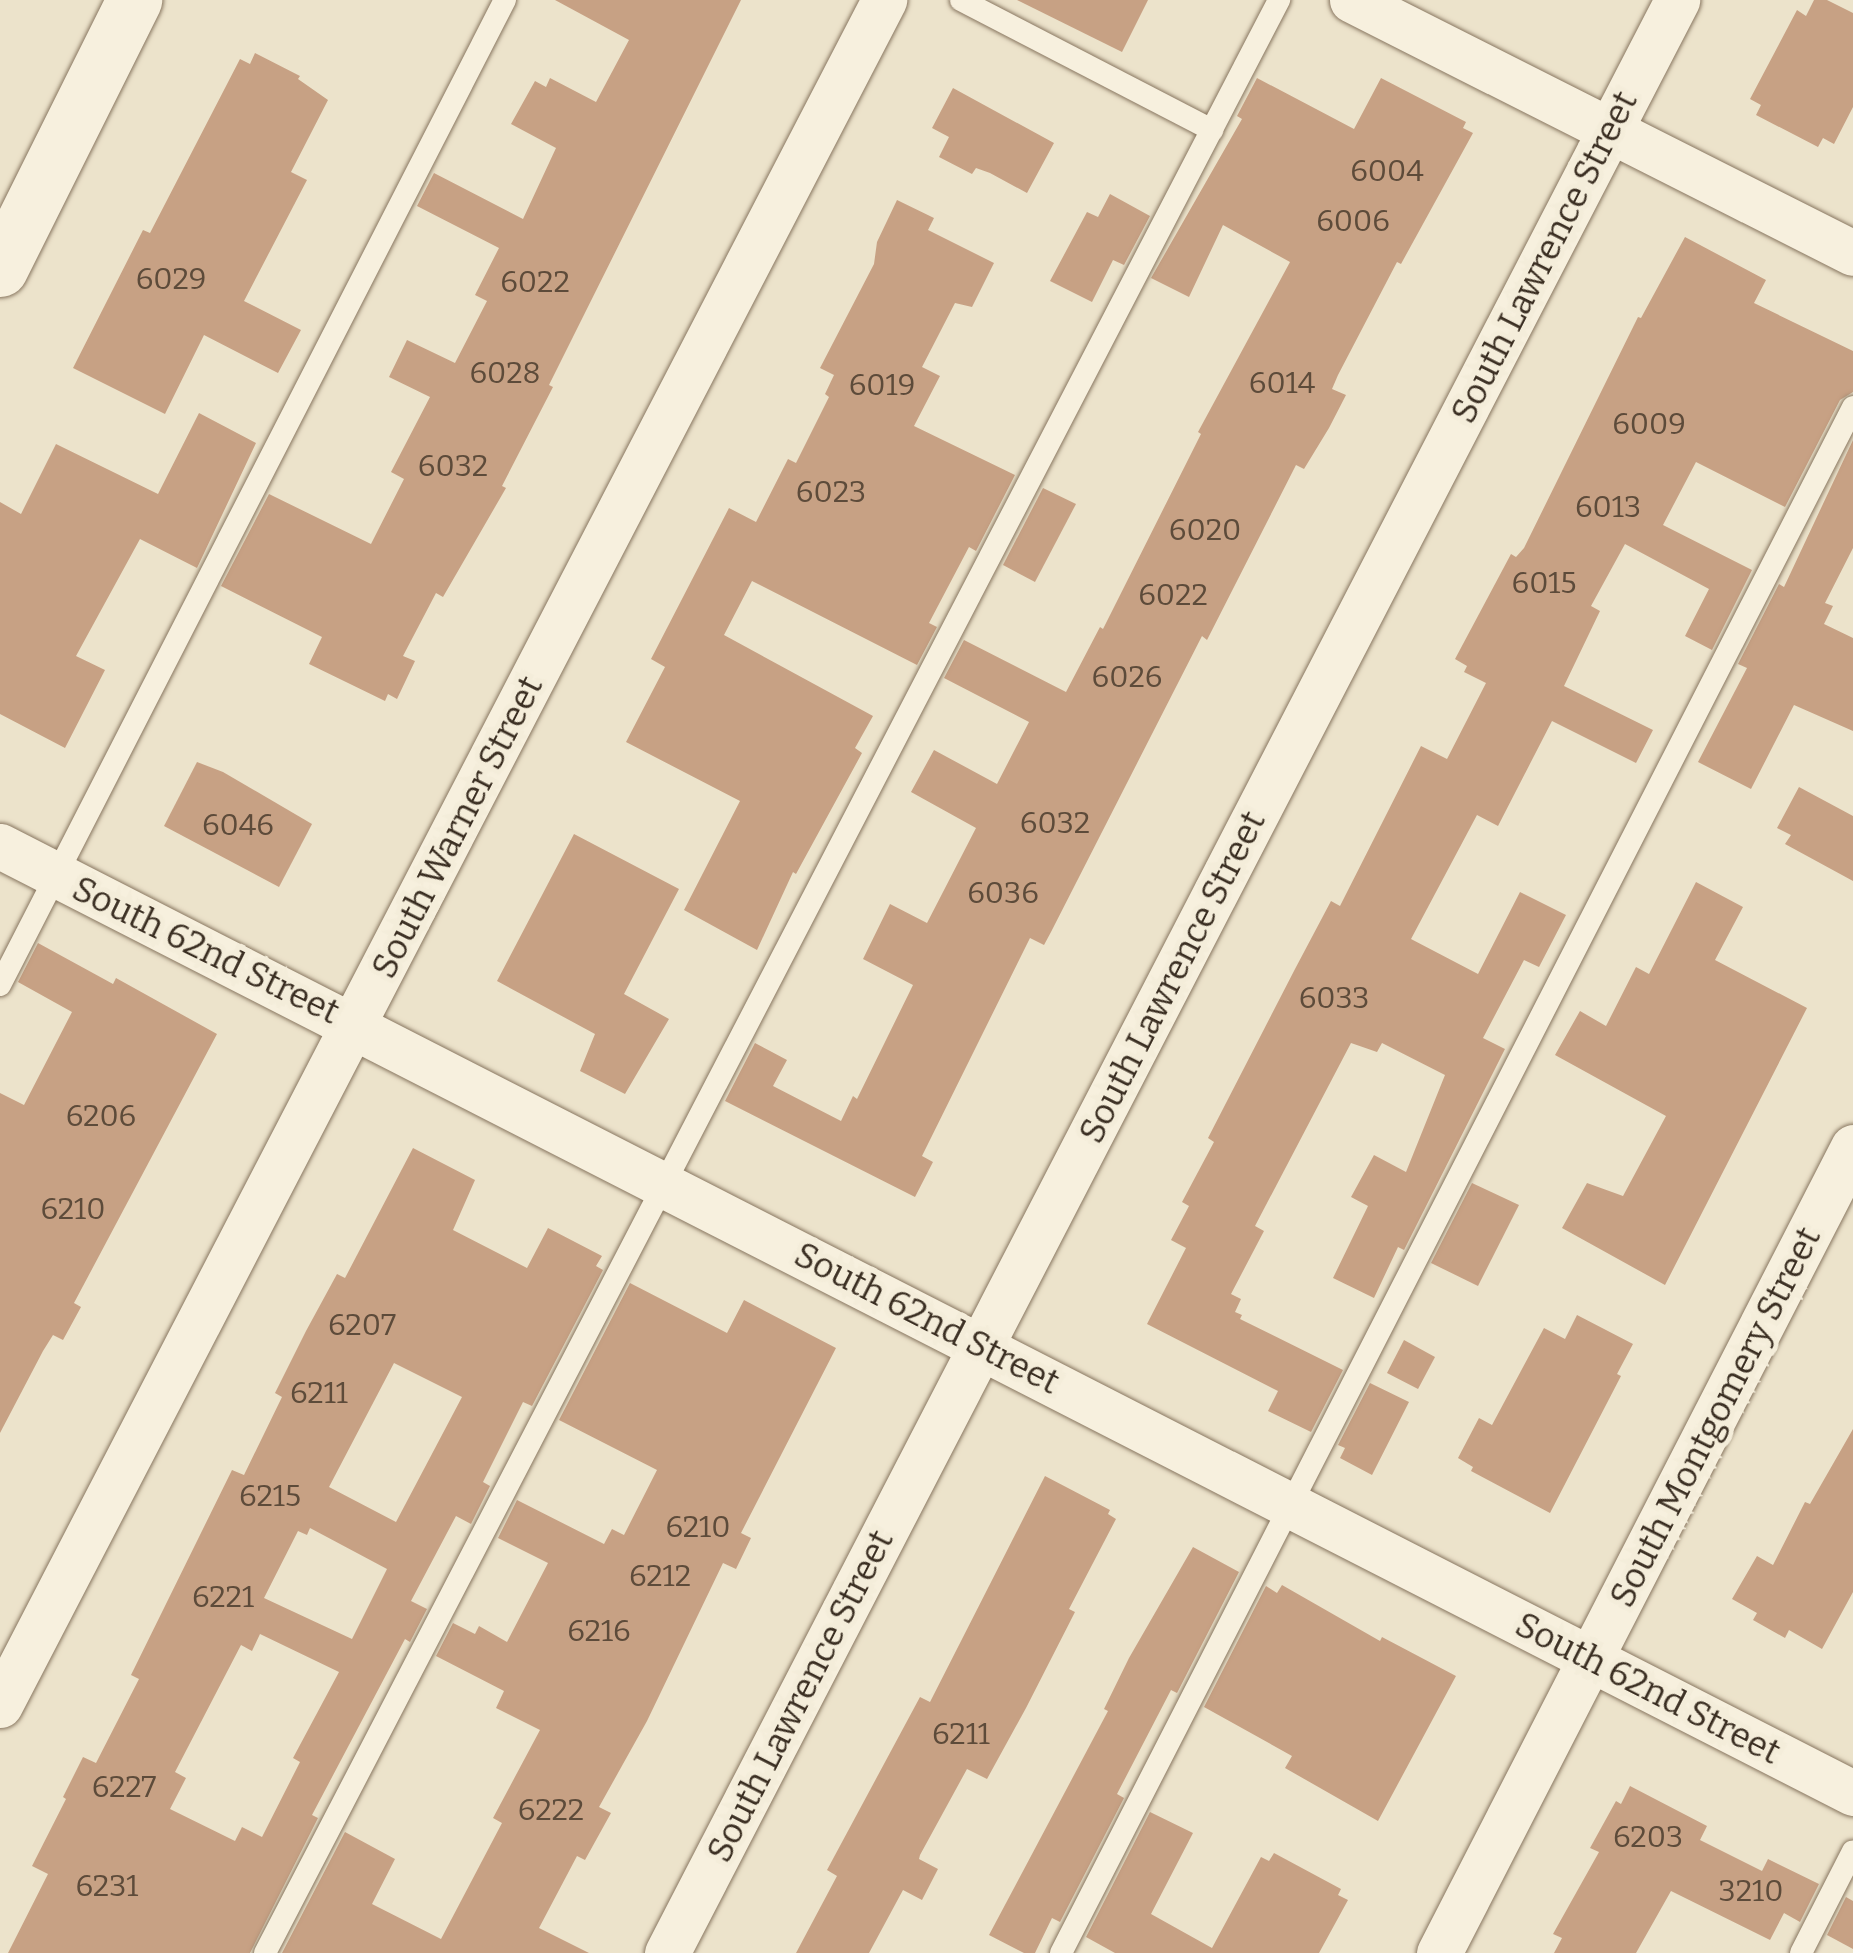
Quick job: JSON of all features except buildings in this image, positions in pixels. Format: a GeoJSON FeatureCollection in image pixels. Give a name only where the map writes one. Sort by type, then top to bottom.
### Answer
{"type":"FeatureCollection","features":[{"type":"Feature","properties":{"kind":"street"},"geometry":{"type":"LineString","coordinates":[[0,269],[134,0]]}},
{"type":"Feature","properties":{"kind":"street","name":"South Warner Street"},"geometry":{"type":"LineString","coordinates":[[0,1705],[884,0]]}},
{"type":"Feature","properties":{"kind":"street"},"geometry":{"type":"LineString","coordinates":[[1352,0],[1853,253]]}},
{"type":"Feature","properties":{"kind":"street","name":"South Lawrence Street"},"geometry":{"type":"LineString","coordinates":[[667,1953],[1676,0]]}},
{"type":"Feature","properties":{"kind":"street","name":"South 62nd Street"},"geometry":{"type":"LineString","coordinates":[[0,846],[1853,1793]]}},
{"type":"Feature","properties":{"kind":"street","name":"South Montgomery Street"},"geometry":{"type":"LineString","coordinates":[[1439,1953],[1853,1147]]}},
{"type":"Feature","properties":{"kind":"lane"},"geometry":{"type":"LineString","coordinates":[[0,985],[505,0]]}},
{"type":"Feature","properties":{"kind":"lane"},"geometry":{"type":"LineString","coordinates":[[961,0],[1212,130]]}},
{"type":"Feature","properties":{"kind":"lane"},"geometry":{"type":"LineString","coordinates":[[266,1953],[1279,0]]}},
{"type":"Feature","properties":{"kind":"lane"},"geometry":{"type":"LineString","coordinates":[[1061,1953],[1853,407]]}},
{"type":"Feature","properties":{"kind":"lane"},"geometry":{"type":"LineString","coordinates":[[1801,1953],[1853,1851]]}}]}
